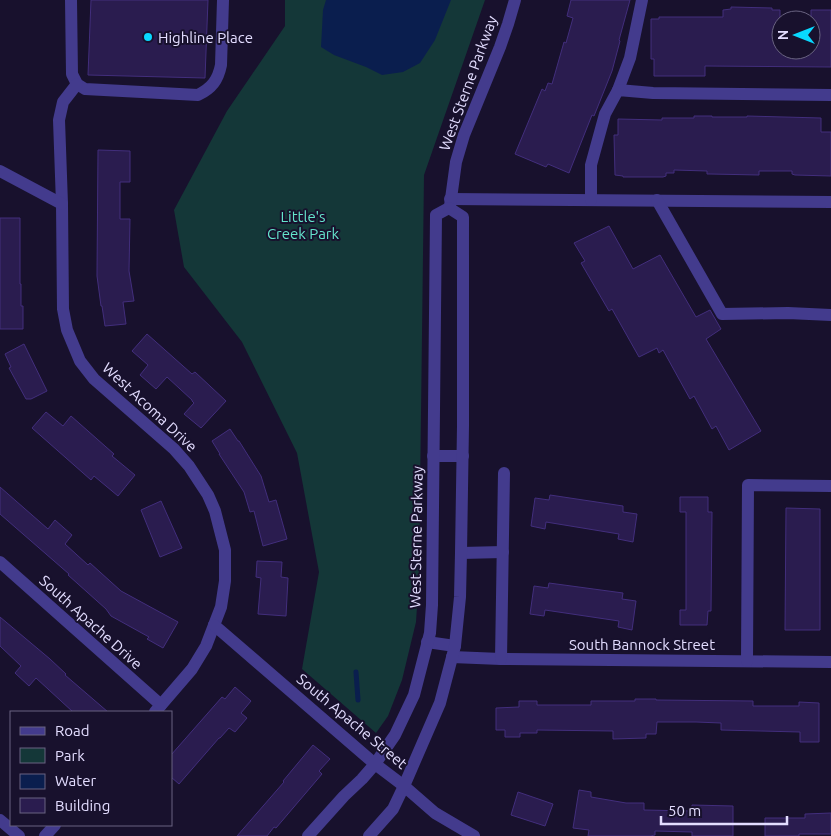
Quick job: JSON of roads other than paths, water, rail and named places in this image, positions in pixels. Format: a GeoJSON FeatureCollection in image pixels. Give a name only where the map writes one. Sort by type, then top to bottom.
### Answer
{"type":"FeatureCollection","features":[{"type":"Feature","properties":{"kind":"street"},"geometry":{"type":"LineString","coordinates":[[72,0],[72,74],[77,84],[85,89],[198,95],[214,84],[222,65],[223,0]]}},
{"type":"Feature","properties":{"kind":"street","name":"West Sterne Parkway"},"geometry":{"type":"LineString","coordinates":[[308,836],[375,764],[395,736],[414,695],[431,625],[432,605],[436,215],[450,203],[456,162],[464,135],[500,47],[514,0]]}},
{"type":"Feature","properties":{"kind":"street"},"geometry":{"type":"LineString","coordinates":[[591,200],[591,165],[606,114],[618,90],[630,58],[642,0]]}},
{"type":"Feature","properties":{"kind":"street","name":"West Acoma Drive"},"geometry":{"type":"LineString","coordinates":[[77,84],[63,102],[58,132],[62,204],[63,309],[67,330],[80,361],[94,379],[174,449],[189,466],[208,495],[215,510],[225,550],[225,581],[221,606],[206,646],[192,669],[158,709]]}},
{"type":"Feature","properties":{"kind":"street"},"geometry":{"type":"LineString","coordinates":[[618,90],[672,93],[831,95]]}},
{"type":"Feature","properties":{"kind":"street"},"geometry":{"type":"LineString","coordinates":[[0,171],[62,204]]}},
{"type":"Feature","properties":{"kind":"street"},"geometry":{"type":"LineString","coordinates":[[450,203],[591,200],[831,202]]}},
{"type":"Feature","properties":{"kind":"street"},"geometry":{"type":"LineString","coordinates":[[657,200],[722,314],[788,313],[831,315]]}},
{"type":"Feature","properties":{"kind":"street"},"geometry":{"type":"LineString","coordinates":[[369,836],[393,809],[404,786],[440,703],[453,652],[460,597],[463,456],[463,217],[450,203]]}},
{"type":"Feature","properties":{"kind":"street"},"geometry":{"type":"LineString","coordinates":[[433,456],[463,456]]}},
{"type":"Feature","properties":{"kind":"street"},"geometry":{"type":"LineString","coordinates":[[501,659],[504,473]]}},
{"type":"Feature","properties":{"kind":"street"},"geometry":{"type":"LineString","coordinates":[[747,661],[748,484],[831,486]]}},
{"type":"Feature","properties":{"kind":"street"},"geometry":{"type":"LineString","coordinates":[[461,553],[503,552]]}},
{"type":"Feature","properties":{"kind":"street","name":"South Apache Drive"},"geometry":{"type":"LineString","coordinates":[[0,562],[158,709]]}},
{"type":"Feature","properties":{"kind":"street","name":"South Apache Street"},"geometry":{"type":"LineString","coordinates":[[214,625],[375,764],[435,813],[474,836]]}},
{"type":"Feature","properties":{"kind":"street","name":"South Bannock Street"},"geometry":{"type":"LineString","coordinates":[[427,642],[453,652],[501,659],[831,662]]}},
{"type":"Feature","properties":{"kind":"street"},"geometry":{"type":"LineString","coordinates":[[0,820],[19,836]]}},
{"type":"Feature","properties":{"kind":"street"},"geometry":{"type":"LineString","coordinates":[[45,836],[54,826]]}},
{"type":"Feature","properties":{"kind":"water"},"geometry":{"type":"Polygon","coordinates":[[[326,0],[451,0],[435,40],[420,63],[403,72],[382,75],[334,55],[321,47],[323,10],[326,0]]]}},
{"type":"Feature","properties":{"kind":"waterway"},"geometry":{"type":"LineString","coordinates":[[356,672],[358,700]]}},
{"type":"Feature","properties":{"kind":"place","name":"Highline Place"},"geometry":{"type":"Point","coordinates":[148,37]}},
{"type":"Feature","properties":{"kind":"park label","name":"Little's Creek Park"},"geometry":{"type":"Point","coordinates":[303,224]}}]}
